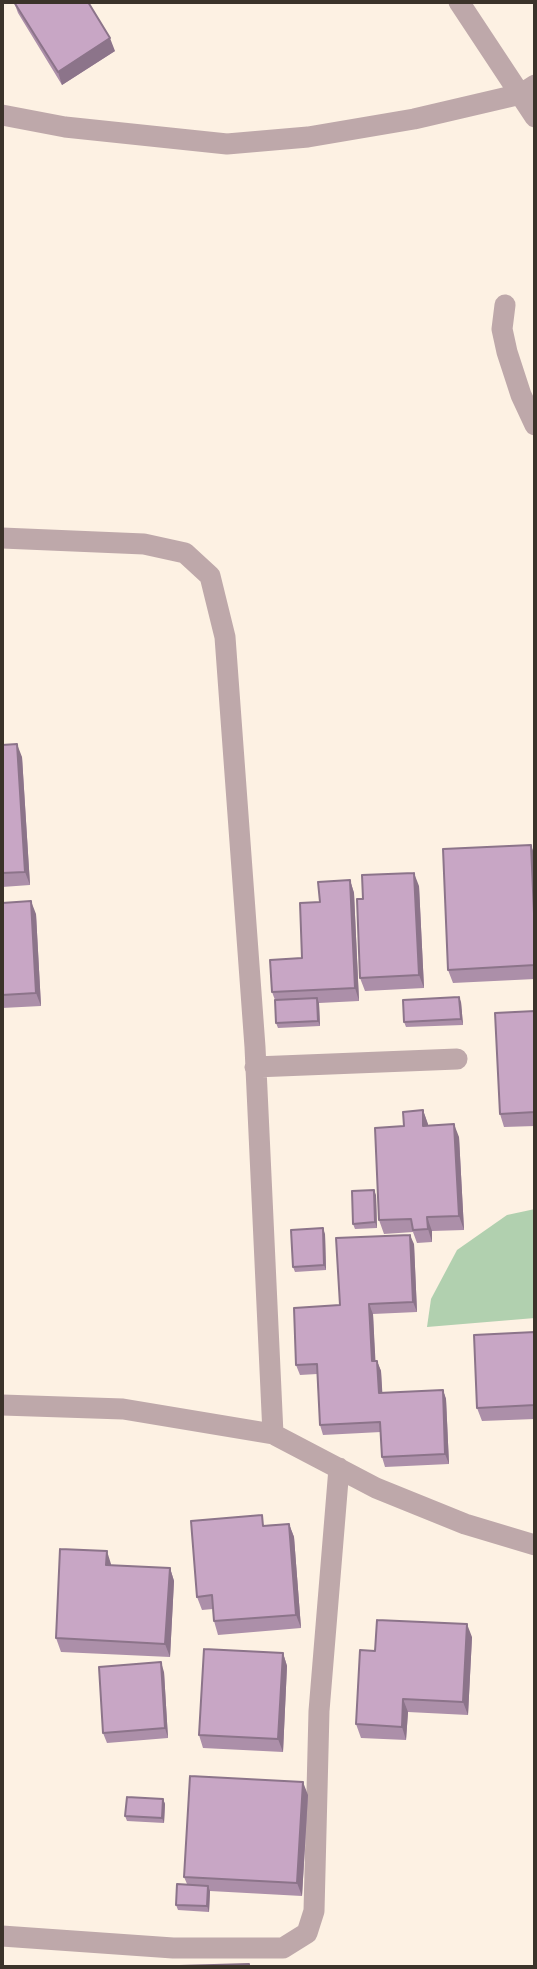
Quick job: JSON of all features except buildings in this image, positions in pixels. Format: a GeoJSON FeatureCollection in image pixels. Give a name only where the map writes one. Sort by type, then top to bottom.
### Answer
{"type":"FeatureCollection","features":[{"type":"Feature","properties":{"kind":"street"},"geometry":{"type":"LineString","coordinates":[[459,2],[528,90],[535,117]]}},
{"type":"Feature","properties":{"kind":"street"},"geometry":{"type":"LineString","coordinates":[[2,115],[65,127],[227,144],[308,137],[414,119],[528,90]]}},
{"type":"Feature","properties":{"kind":"street"},"geometry":{"type":"LineString","coordinates":[[505,305],[502,329],[507,352],[521,395],[535,425]]}},
{"type":"Feature","properties":{"kind":"street"},"geometry":{"type":"LineString","coordinates":[[2,538],[144,544],[185,553],[210,576],[225,637],[255,1067],[272,1434]]}},
{"type":"Feature","properties":{"kind":"street"},"geometry":{"type":"LineString","coordinates":[[255,1067],[457,1059]]}},
{"type":"Feature","properties":{"kind":"street"},"geometry":{"type":"LineString","coordinates":[[2,1405],[123,1409],[272,1434],[376,1488],[465,1524],[535,1545]]}},
{"type":"Feature","properties":{"kind":"street"},"geometry":{"type":"LineString","coordinates":[[2,1936],[173,1948],[283,1948],[307,1933],[314,1911],[319,1711],[339,1468]]}},
{"type":"Feature","properties":{"kind":"green space"},"geometry":{"type":"Polygon","coordinates":[[[535,1209],[535,1318],[427,1327],[431,1299],[457,1250],[507,1215],[535,1209]]]}}]}
